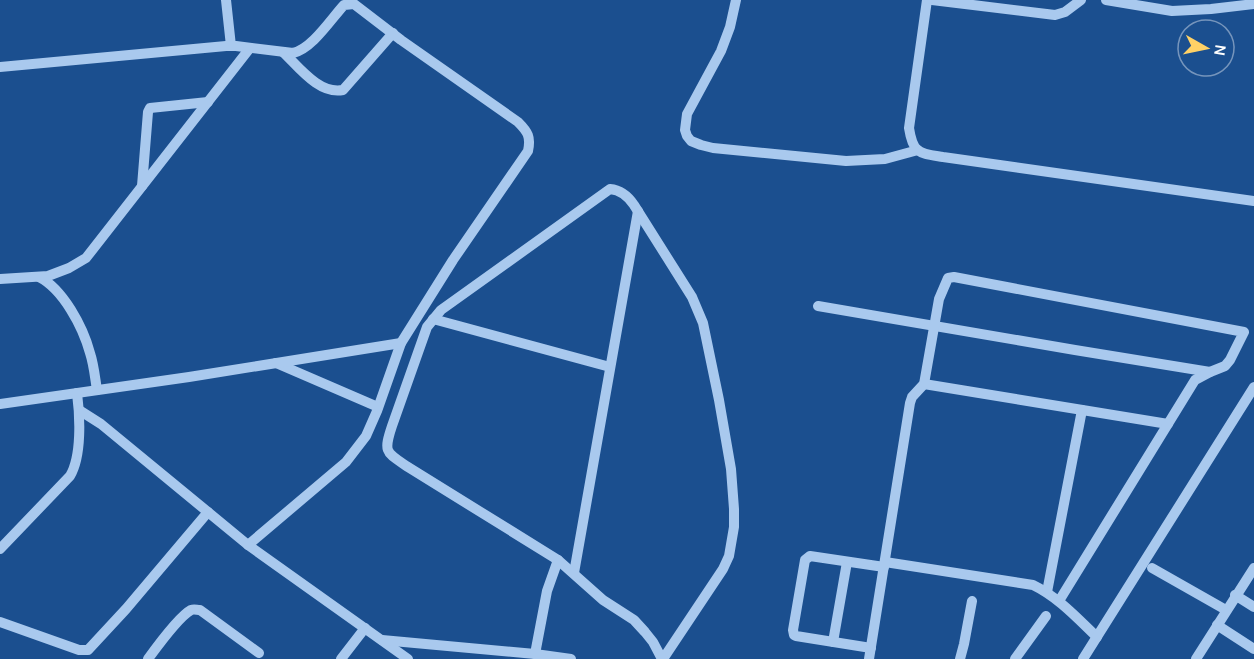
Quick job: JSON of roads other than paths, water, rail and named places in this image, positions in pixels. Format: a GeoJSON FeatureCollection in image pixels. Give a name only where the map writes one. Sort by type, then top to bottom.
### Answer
{"type":"FeatureCollection","features":[{"type":"Feature","properties":{"kind":"street"},"geometry":{"type":"LineString","coordinates":[[226,0],[231,46]]}},
{"type":"Feature","properties":{"kind":"street"},"geometry":{"type":"LineString","coordinates":[[736,0],[730,27],[721,51],[687,114],[685,130],[691,141],[713,148],[846,160],[885,159],[918,150]]}},
{"type":"Feature","properties":{"kind":"street"},"geometry":{"type":"LineString","coordinates":[[927,0],[909,128],[912,144],[918,150],[943,157],[1254,201]]}},
{"type":"Feature","properties":{"kind":"street"},"geometry":{"type":"LineString","coordinates":[[932,0],[1055,15],[1065,12],[1081,0]]}},
{"type":"Feature","properties":{"kind":"street"},"geometry":{"type":"LineString","coordinates":[[1106,0],[1204,10],[1254,4]]}},
{"type":"Feature","properties":{"kind":"street"},"geometry":{"type":"LineString","coordinates":[[0,67],[231,46],[300,52],[315,39],[344,5],[354,4],[527,130],[530,139],[528,151],[453,260],[401,344],[366,436],[346,462],[248,544]]}},
{"type":"Feature","properties":{"kind":"street"},"geometry":{"type":"LineString","coordinates":[[282,51],[314,81],[336,91],[343,90],[393,33]]}},
{"type":"Feature","properties":{"kind":"street"},"geometry":{"type":"LineString","coordinates":[[0,279],[48,276],[86,258],[250,48]]}},
{"type":"Feature","properties":{"kind":"street"},"geometry":{"type":"LineString","coordinates":[[142,187],[150,108],[208,102]]}},
{"type":"Feature","properties":{"kind":"street"},"geometry":{"type":"LineString","coordinates":[[610,189],[628,196],[638,211],[692,297],[703,323],[719,400],[734,509],[732,542],[723,569],[662,659],[653,642],[634,620],[603,600],[558,560],[388,454],[387,448],[387,441],[427,327],[441,310],[610,189]]}},
{"type":"Feature","properties":{"kind":"street"},"geometry":{"type":"LineString","coordinates":[[574,573],[638,211]]}},
{"type":"Feature","properties":{"kind":"street"},"geometry":{"type":"LineString","coordinates":[[38,276],[57,291],[70,310],[90,352],[97,390]]}},
{"type":"Feature","properties":{"kind":"street"},"geometry":{"type":"LineString","coordinates":[[1059,601],[1195,380],[1225,366],[1244,332],[954,277],[948,278],[939,299],[924,384],[912,397],[910,403],[885,564],[870,654],[833,642],[794,635],[805,560],[810,556],[847,562],[885,564],[1033,585],[1059,601],[1097,637]]}},
{"type":"Feature","properties":{"kind":"street"},"geometry":{"type":"LineString","coordinates":[[818,306],[1210,372]]}},
{"type":"Feature","properties":{"kind":"street"},"geometry":{"type":"LineString","coordinates":[[433,319],[610,367]]}},
{"type":"Feature","properties":{"kind":"street"},"geometry":{"type":"LineString","coordinates":[[0,404],[401,344]]}},
{"type":"Feature","properties":{"kind":"street"},"geometry":{"type":"LineString","coordinates":[[276,363],[378,407]]}},
{"type":"Feature","properties":{"kind":"street"},"geometry":{"type":"LineString","coordinates":[[924,384],[1168,424]]}},
{"type":"Feature","properties":{"kind":"street"},"geometry":{"type":"LineString","coordinates":[[1083,659],[1254,387]]}},
{"type":"Feature","properties":{"kind":"street"},"geometry":{"type":"LineString","coordinates":[[0,549],[75,469],[80,426],[77,393]]}},
{"type":"Feature","properties":{"kind":"street"},"geometry":{"type":"LineString","coordinates":[[79,410],[101,424],[248,544],[408,659]]}},
{"type":"Feature","properties":{"kind":"street"},"geometry":{"type":"LineString","coordinates":[[1047,592],[1082,410]]}},
{"type":"Feature","properties":{"kind":"street"},"geometry":{"type":"LineString","coordinates":[[83,651],[88,650],[126,609],[208,512]]}},
{"type":"Feature","properties":{"kind":"street"},"geometry":{"type":"LineString","coordinates":[[535,654],[547,591],[558,560]]}},
{"type":"Feature","properties":{"kind":"street"},"geometry":{"type":"LineString","coordinates":[[833,642],[847,562]]}},
{"type":"Feature","properties":{"kind":"street"},"geometry":{"type":"LineString","coordinates":[[1196,659],[1254,567]]}},
{"type":"Feature","properties":{"kind":"street"},"geometry":{"type":"LineString","coordinates":[[1152,568],[1226,610]]}},
{"type":"Feature","properties":{"kind":"street"},"geometry":{"type":"LineString","coordinates":[[1235,595],[1254,607]]}},
{"type":"Feature","properties":{"kind":"street"},"geometry":{"type":"LineString","coordinates":[[960,659],[972,602]]}},
{"type":"Feature","properties":{"kind":"street"},"geometry":{"type":"LineString","coordinates":[[148,659],[185,615],[195,609],[200,610],[259,653]]}},
{"type":"Feature","properties":{"kind":"street"},"geometry":{"type":"LineString","coordinates":[[1016,659],[1046,616]]}},
{"type":"Feature","properties":{"kind":"street"},"geometry":{"type":"LineString","coordinates":[[0,622],[83,651],[93,659]]}},
{"type":"Feature","properties":{"kind":"street"},"geometry":{"type":"LineString","coordinates":[[1216,625],[1254,649]]}},
{"type":"Feature","properties":{"kind":"street"},"geometry":{"type":"LineString","coordinates":[[341,659],[365,628]]}},
{"type":"Feature","properties":{"kind":"street"},"geometry":{"type":"LineString","coordinates":[[382,640],[571,659]]}}]}
